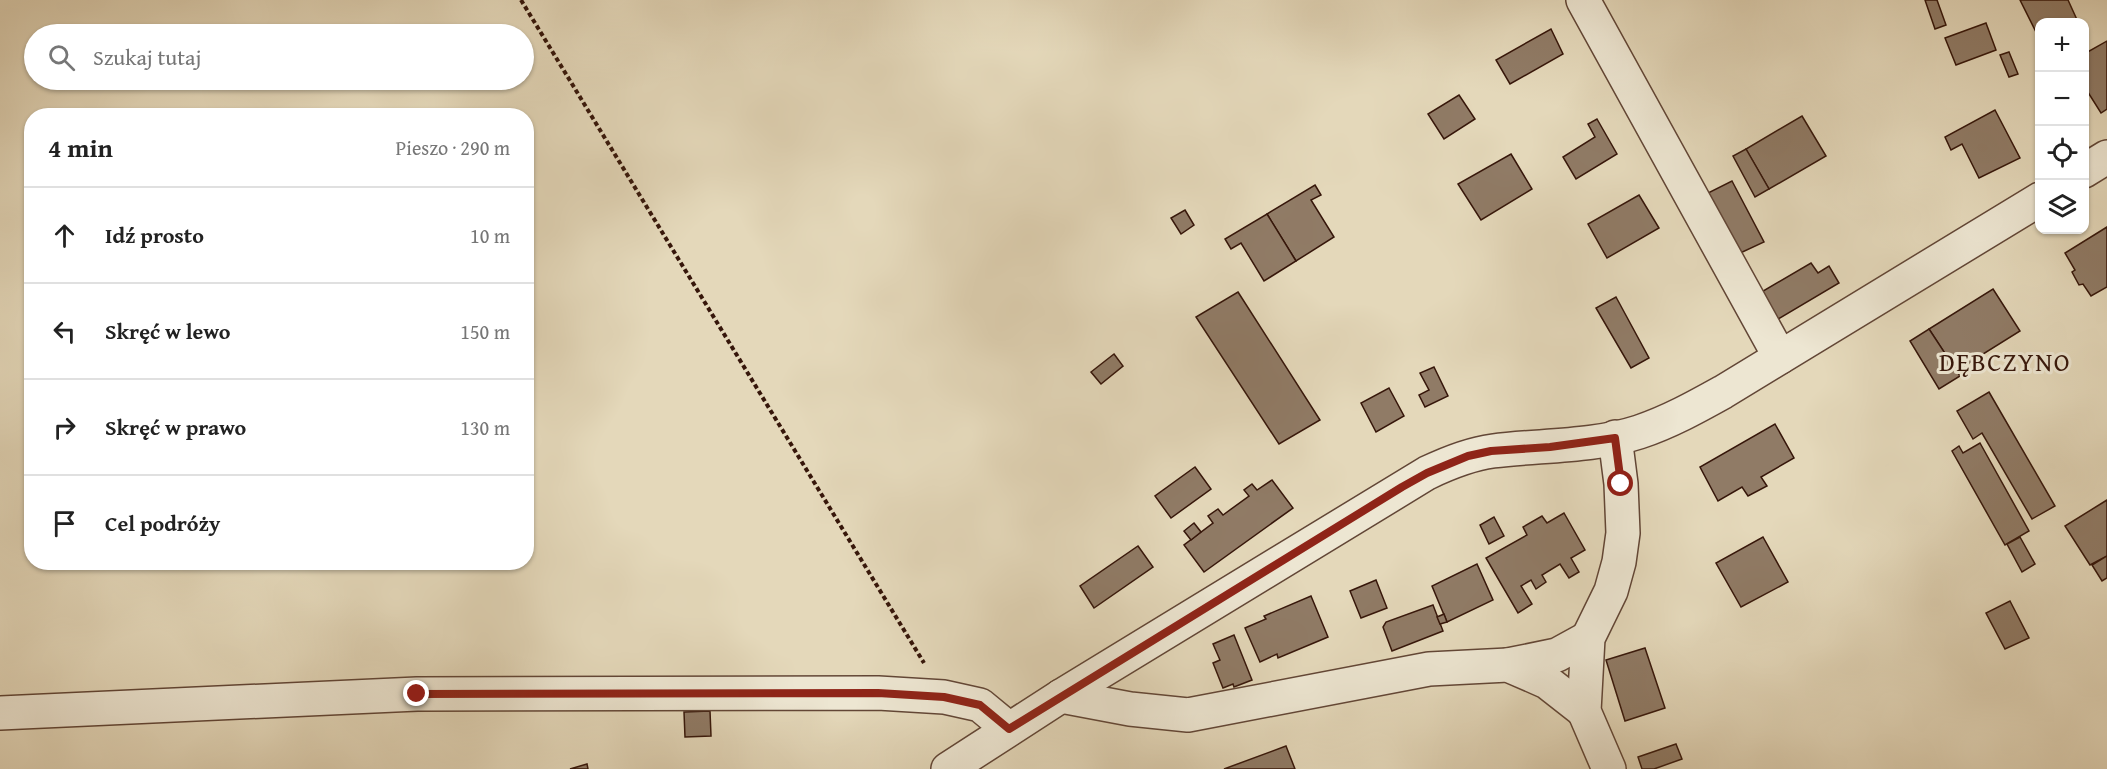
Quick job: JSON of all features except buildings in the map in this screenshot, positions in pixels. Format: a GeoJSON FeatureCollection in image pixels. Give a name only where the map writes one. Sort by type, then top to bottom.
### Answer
{"type":"FeatureCollection","features":[{"type":"Feature","properties":{"kind":"street"},"geometry":{"type":"LineString","coordinates":[[1583,0],[1780,357]]}},
{"type":"Feature","properties":{"kind":"street"},"geometry":{"type":"LineString","coordinates":[[2089,168],[2107,157]]}},
{"type":"Feature","properties":{"kind":"street"},"geometry":{"type":"LineString","coordinates":[[948,769],[1062,696],[1427,473],[1452,462],[1491,451],[1550,447],[1615,438],[1639,432],[1694,408],[2035,202]]}},
{"type":"Feature","properties":{"kind":"street"},"geometry":{"type":"LineString","coordinates":[[1609,769],[1584,711],[1588,638],[1611,591],[1619,562],[1623,533],[1621,484],[1615,438]]}},
{"type":"Feature","properties":{"kind":"street"},"geometry":{"type":"LineString","coordinates":[[1062,696],[1130,709],[1188,716],[1429,669],[1508,665],[1557,656],[1588,638]]}},
{"type":"Feature","properties":{"kind":"street"},"geometry":{"type":"LineString","coordinates":[[1508,665],[1547,682],[1584,711]]}},
{"type":"Feature","properties":{"kind":"street"},"geometry":{"type":"LineString","coordinates":[[0,713],[417,694],[878,693],[944,697],[980,705],[1009,729]]}},
{"type":"Feature","properties":{"kind":"path"},"geometry":{"type":"LineString","coordinates":[[521,0],[944,697]]}},
{"type":"Feature","properties":{"kind":"district","name":"DĘBCZYNO"},"geometry":{"type":"Point","coordinates":[2005,361]}},
{"type":"Feature","properties":{"kind":"route"},"geometry":{"type":"LineString","coordinates":[[417,694],[878,693],[944,697],[980,705],[1009,729],[1402,487],[1452,462],[1491,451],[1550,447],[1615,438],[1621,484]]}}]}
